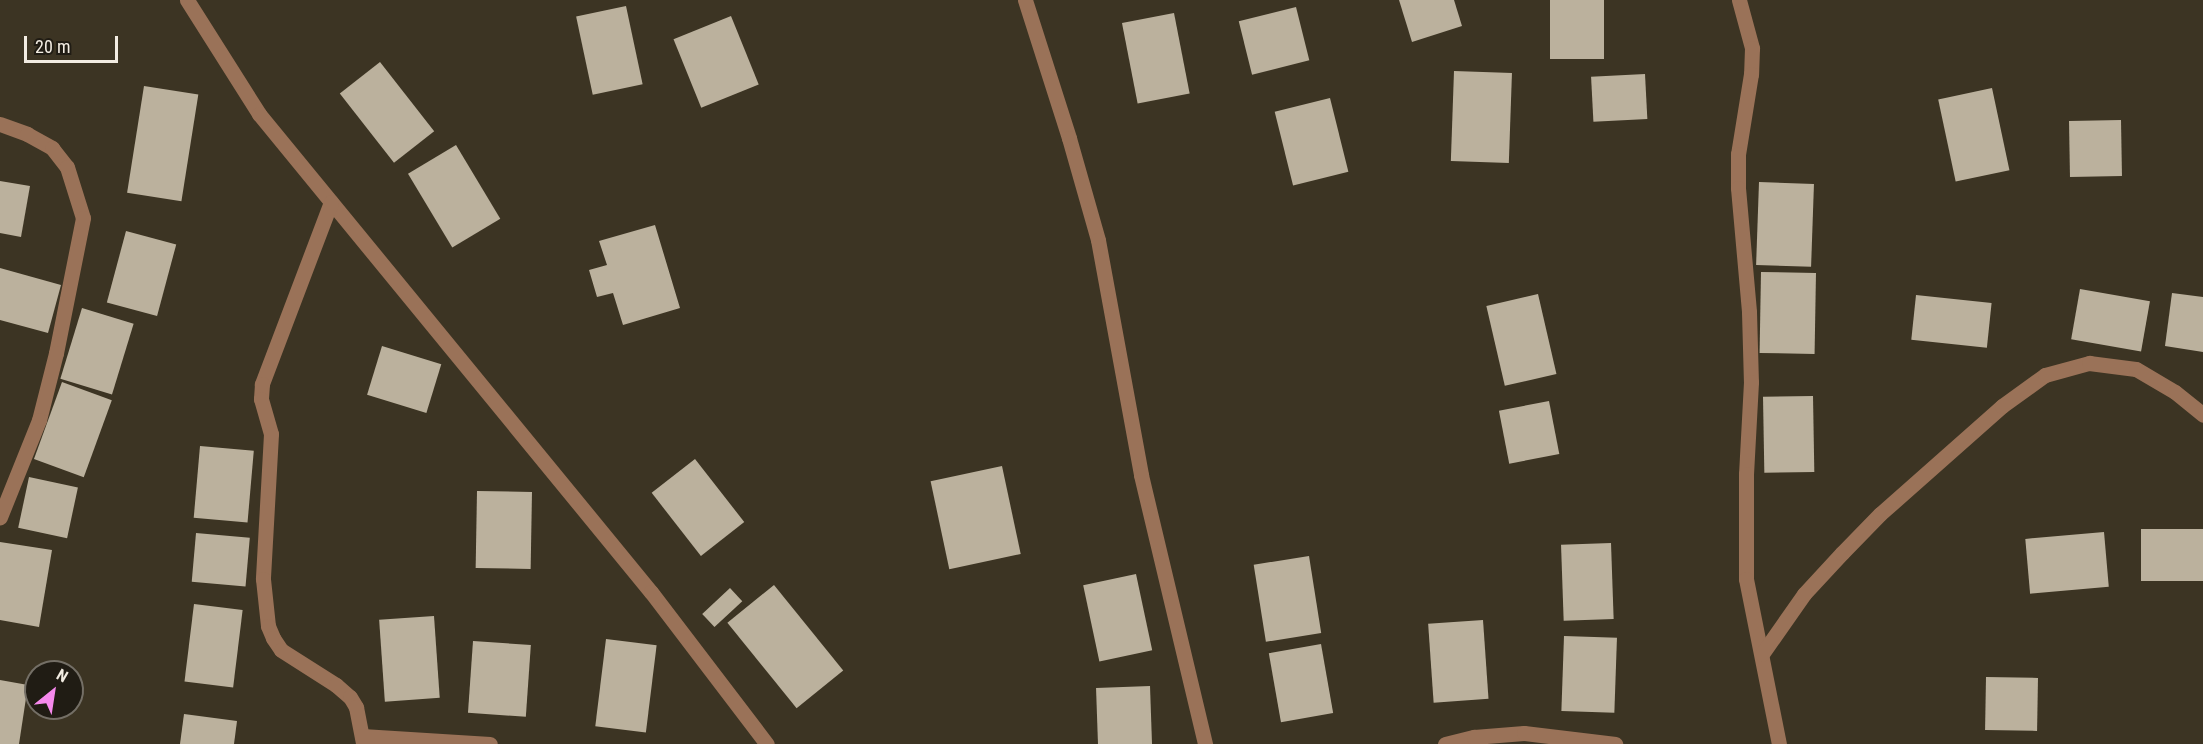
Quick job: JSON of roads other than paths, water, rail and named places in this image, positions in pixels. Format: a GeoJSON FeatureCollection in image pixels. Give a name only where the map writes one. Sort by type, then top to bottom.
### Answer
{"type":"FeatureCollection","features":[{"type":"Feature","properties":{"kind":"street"},"geometry":{"type":"LineString","coordinates":[[187,0],[259,114],[651,592],[766,744]]}},
{"type":"Feature","properties":{"kind":"street"},"geometry":{"type":"LineString","coordinates":[[1025,0],[1069,138],[1098,240],[1141,475],[1205,744]]}},
{"type":"Feature","properties":{"kind":"street"},"geometry":{"type":"LineString","coordinates":[[1739,0],[1752,48],[1751,74],[1738,154],[1738,188],[1749,312],[1751,382],[1746,474],[1746,579],[1779,744]]}},
{"type":"Feature","properties":{"kind":"street"},"geometry":{"type":"LineString","coordinates":[[0,124],[27,134],[52,148],[67,166],[83,218],[56,353],[39,420],[0,517]]}},
{"type":"Feature","properties":{"kind":"street"},"geometry":{"type":"LineString","coordinates":[[331,202],[262,384],[261,399],[271,434],[263,579],[268,626],[281,650],[336,685],[350,697],[356,707],[362,740],[490,744]]}},
{"type":"Feature","properties":{"kind":"street"},"geometry":{"type":"LineString","coordinates":[[1762,654],[1804,594],[1880,514],[2002,406],[2044,375],[2089,363],[2136,369],[2175,392],[2203,415]]}},
{"type":"Feature","properties":{"kind":"street"},"geometry":{"type":"LineString","coordinates":[[1445,744],[1474,737],[1524,733],[1615,744]]}}]}
